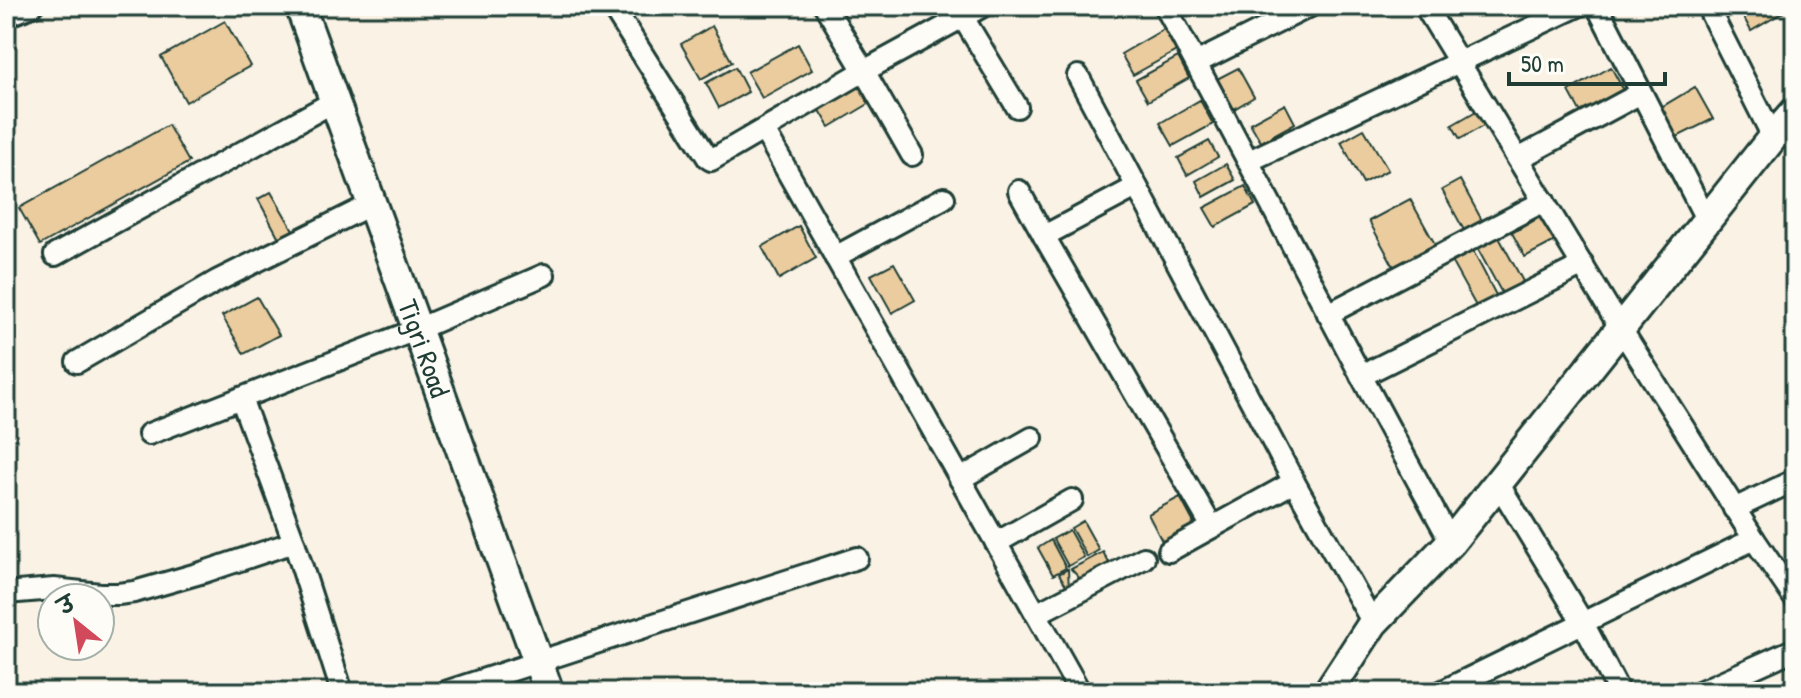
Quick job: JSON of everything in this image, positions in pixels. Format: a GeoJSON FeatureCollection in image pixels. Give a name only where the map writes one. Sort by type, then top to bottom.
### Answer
{"type":"FeatureCollection","features":[{"type":"Feature","properties":{"kind":"street"},"geometry":{"type":"LineString","coordinates":[[6,16],[32,6]]}},
{"type":"Feature","properties":{"kind":"street","name":"Tigri Road"},"geometry":{"type":"LineString","coordinates":[[300,6],[549,692]]}},
{"type":"Feature","properties":{"kind":"street"},"geometry":{"type":"LineString","coordinates":[[612,6],[708,158],[713,160],[959,12],[983,6]]}},
{"type":"Feature","properties":{"kind":"street"},"geometry":{"type":"LineString","coordinates":[[825,6],[912,155]]}},
{"type":"Feature","properties":{"kind":"street"},"geometry":{"type":"LineString","coordinates":[[1165,6],[1451,542]]}},
{"type":"Feature","properties":{"kind":"street"},"geometry":{"type":"LineString","coordinates":[[1196,63],[1310,6]]}},
{"type":"Feature","properties":{"kind":"street"},"geometry":{"type":"LineString","coordinates":[[1425,6],[1734,509],[1754,539],[1789,579],[1795,599]]}},
{"type":"Feature","properties":{"kind":"street"},"geometry":{"type":"LineString","coordinates":[[1249,161],[1578,6]]}},
{"type":"Feature","properties":{"kind":"street"},"geometry":{"type":"LineString","coordinates":[[1597,6],[1707,221]]}},
{"type":"Feature","properties":{"kind":"street"},"geometry":{"type":"LineString","coordinates":[[1707,6],[1773,137]]}},
{"type":"Feature","properties":{"kind":"street"},"geometry":{"type":"LineString","coordinates":[[959,12],[1017,107]]}},
{"type":"Feature","properties":{"kind":"street"},"geometry":{"type":"LineString","coordinates":[[1078,76],[1294,482],[1373,623]]}},
{"type":"Feature","properties":{"kind":"street"},"geometry":{"type":"LineString","coordinates":[[1518,159],[1641,93]]}},
{"type":"Feature","properties":{"kind":"street"},"geometry":{"type":"LineString","coordinates":[[55,255],[335,101]]}},
{"type":"Feature","properties":{"kind":"street"},"geometry":{"type":"LineString","coordinates":[[1328,692],[1373,623],[1451,542],[1795,112]]}},
{"type":"Feature","properties":{"kind":"street"},"geometry":{"type":"LineString","coordinates":[[764,130],[1080,692]]}},
{"type":"Feature","properties":{"kind":"street"},"geometry":{"type":"LineString","coordinates":[[1044,236],[1136,187]]}},
{"type":"Feature","properties":{"kind":"street"},"geometry":{"type":"LineString","coordinates":[[1019,191],[1212,527]]}},
{"type":"Feature","properties":{"kind":"street"},"geometry":{"type":"LineString","coordinates":[[835,257],[944,198]]}},
{"type":"Feature","properties":{"kind":"street"},"geometry":{"type":"LineString","coordinates":[[1328,314],[1544,201]]}},
{"type":"Feature","properties":{"kind":"street"},"geometry":{"type":"LineString","coordinates":[[77,362],[217,281],[372,204]]}},
{"type":"Feature","properties":{"kind":"street"},"geometry":{"type":"LineString","coordinates":[[1361,376],[1583,265]]}},
{"type":"Feature","properties":{"kind":"street"},"geometry":{"type":"LineString","coordinates":[[149,434],[418,329],[544,275]]}},
{"type":"Feature","properties":{"kind":"street"},"geometry":{"type":"LineString","coordinates":[[241,398],[294,542],[342,692]]}},
{"type":"Feature","properties":{"kind":"street"},"geometry":{"type":"LineString","coordinates":[[960,479],[1032,438]]}},
{"type":"Feature","properties":{"kind":"street"},"geometry":{"type":"LineString","coordinates":[[1734,509],[1795,480]]}},
{"type":"Feature","properties":{"kind":"street"},"geometry":{"type":"LineString","coordinates":[[1169,551],[1294,482]]}},
{"type":"Feature","properties":{"kind":"street"},"geometry":{"type":"LineString","coordinates":[[1498,483],[1583,623],[1619,692]]}},
{"type":"Feature","properties":{"kind":"street"},"geometry":{"type":"LineString","coordinates":[[996,543],[1072,500]]}},
{"type":"Feature","properties":{"kind":"street"},"geometry":{"type":"LineString","coordinates":[[1441,692],[1754,539]]}},
{"type":"Feature","properties":{"kind":"street"},"geometry":{"type":"LineString","coordinates":[[6,593],[54,589],[100,594],[126,593],[204,572],[294,542]]}},
{"type":"Feature","properties":{"kind":"street"},"geometry":{"type":"LineString","coordinates":[[445,692],[857,558]]}},
{"type":"Feature","properties":{"kind":"street"},"geometry":{"type":"LineString","coordinates":[[1036,614],[1144,558]]}},
{"type":"Feature","properties":{"kind":"street"},"geometry":{"type":"LineString","coordinates":[[1699,692],[1795,649]]}},
{"type":"Feature","properties":{"kind":"building"},"geometry":{"type":"Polygon","coordinates":[[[1534,6],[1555,6],[1539,15],[1534,6]]]}},
{"type":"Feature","properties":{"kind":"building"},"geometry":{"type":"Polygon","coordinates":[[[1761,6],[1794,6],[1751,31],[1743,16],[1761,6]]]}},
{"type":"Feature","properties":{"kind":"building"},"geometry":{"type":"Polygon","coordinates":[[[225,21],[250,66],[186,102],[161,57],[225,21]]]}},
{"type":"Feature","properties":{"kind":"building"},"geometry":{"type":"Polygon","coordinates":[[[712,26],[732,62],[701,79],[681,44],[712,26]]]}},
{"type":"Feature","properties":{"kind":"building"},"geometry":{"type":"Polygon","coordinates":[[[1166,28],[1178,50],[1133,75],[1121,54],[1166,28]]]}},
{"type":"Feature","properties":{"kind":"building"},"geometry":{"type":"Polygon","coordinates":[[[798,44],[812,70],[762,98],[747,72],[798,44]]]}},
{"type":"Feature","properties":{"kind":"building"},"geometry":{"type":"Polygon","coordinates":[[[1178,57],[1189,78],[1148,101],[1136,80],[1178,57]]]}},
{"type":"Feature","properties":{"kind":"building"},"geometry":{"type":"Polygon","coordinates":[[[735,67],[748,92],[719,108],[706,83],[735,67]]]}},
{"type":"Feature","properties":{"kind":"building"},"geometry":{"type":"Polygon","coordinates":[[[1611,67],[1623,89],[1581,113],[1569,91],[1611,67]]]}},
{"type":"Feature","properties":{"kind":"building"},"geometry":{"type":"Polygon","coordinates":[[[1238,68],[1254,97],[1234,109],[1217,79],[1238,68]]]}},
{"type":"Feature","properties":{"kind":"building"},"geometry":{"type":"Polygon","coordinates":[[[860,82],[872,102],[830,127],[818,107],[860,82]]]}},
{"type":"Feature","properties":{"kind":"building"},"geometry":{"type":"Polygon","coordinates":[[[1695,87],[1713,119],[1675,138],[1660,108],[1695,87]]]}},
{"type":"Feature","properties":{"kind":"building"},"geometry":{"type":"Polygon","coordinates":[[[1200,100],[1213,124],[1173,146],[1160,123],[1200,100]]]}},
{"type":"Feature","properties":{"kind":"building"},"geometry":{"type":"Polygon","coordinates":[[[1285,104],[1295,123],[1261,142],[1250,123],[1285,104]]]}},
{"type":"Feature","properties":{"kind":"building"},"geometry":{"type":"Polygon","coordinates":[[[1478,110],[1487,124],[1460,139],[1452,125],[1478,110]]]}},
{"type":"Feature","properties":{"kind":"building"},"geometry":{"type":"Polygon","coordinates":[[[168,125],[189,162],[40,245],[19,208],[168,125]]]}},
{"type":"Feature","properties":{"kind":"building"},"geometry":{"type":"Polygon","coordinates":[[[1364,129],[1388,170],[1363,183],[1341,142],[1364,129]]]}},
{"type":"Feature","properties":{"kind":"building"},"geometry":{"type":"Polygon","coordinates":[[[1209,141],[1218,157],[1187,175],[1178,158],[1209,141]]]}},
{"type":"Feature","properties":{"kind":"building"},"geometry":{"type":"Polygon","coordinates":[[[1226,164],[1235,180],[1204,197],[1196,181],[1226,164]]]}},
{"type":"Feature","properties":{"kind":"building"},"geometry":{"type":"Polygon","coordinates":[[[1460,180],[1484,224],[1466,234],[1442,190],[1460,180]]]}},
{"type":"Feature","properties":{"kind":"building"},"geometry":{"type":"Polygon","coordinates":[[[1245,186],[1255,205],[1215,227],[1204,208],[1245,186]]]}},
{"type":"Feature","properties":{"kind":"building"},"geometry":{"type":"Polygon","coordinates":[[[271,192],[293,230],[279,238],[258,199],[271,192]]]}},
{"type":"Feature","properties":{"kind":"building"},"geometry":{"type":"Polygon","coordinates":[[[1410,199],[1435,244],[1394,267],[1369,221],[1410,199]]]}},
{"type":"Feature","properties":{"kind":"building"},"geometry":{"type":"Polygon","coordinates":[[[1544,215],[1557,240],[1525,257],[1512,233],[1544,215]]]}},
{"type":"Feature","properties":{"kind":"building"},"geometry":{"type":"Polygon","coordinates":[[[799,226],[816,258],[779,279],[762,247],[799,226]]]}},
{"type":"Feature","properties":{"kind":"building"},"geometry":{"type":"Polygon","coordinates":[[[1496,232],[1525,285],[1504,297],[1475,244],[1496,232]]]}},
{"type":"Feature","properties":{"kind":"building"},"geometry":{"type":"Polygon","coordinates":[[[1473,251],[1497,297],[1477,308],[1452,263],[1473,251]]]}},
{"type":"Feature","properties":{"kind":"building"},"geometry":{"type":"Polygon","coordinates":[[[894,263],[915,300],[892,313],[871,275],[894,263]]]}},
{"type":"Feature","properties":{"kind":"building"},"geometry":{"type":"Polygon","coordinates":[[[257,297],[279,335],[244,354],[222,316],[257,297]]]}},
{"type":"Feature","properties":{"kind":"building"},"geometry":{"type":"Polygon","coordinates":[[[1180,497],[1196,527],[1164,545],[1148,514],[1180,497]]]}},
{"type":"Feature","properties":{"kind":"building"},"geometry":{"type":"Polygon","coordinates":[[[1083,521],[1099,550],[1087,557],[1071,528],[1083,521]]]}},
{"type":"Feature","properties":{"kind":"building"},"geometry":{"type":"Polygon","coordinates":[[[1069,530],[1084,557],[1068,566],[1053,539],[1069,530]]]}},
{"type":"Feature","properties":{"kind":"building"},"geometry":{"type":"Polygon","coordinates":[[[1051,540],[1066,568],[1053,575],[1038,548],[1051,540]]]}},
{"type":"Feature","properties":{"kind":"building"},"geometry":{"type":"Polygon","coordinates":[[[1103,552],[1113,570],[1083,582],[1071,569],[1103,552]]]}},
{"type":"Feature","properties":{"kind":"building"},"geometry":{"type":"Polygon","coordinates":[[[1068,569],[1069,590],[1059,574],[1068,569]]]}}]}
